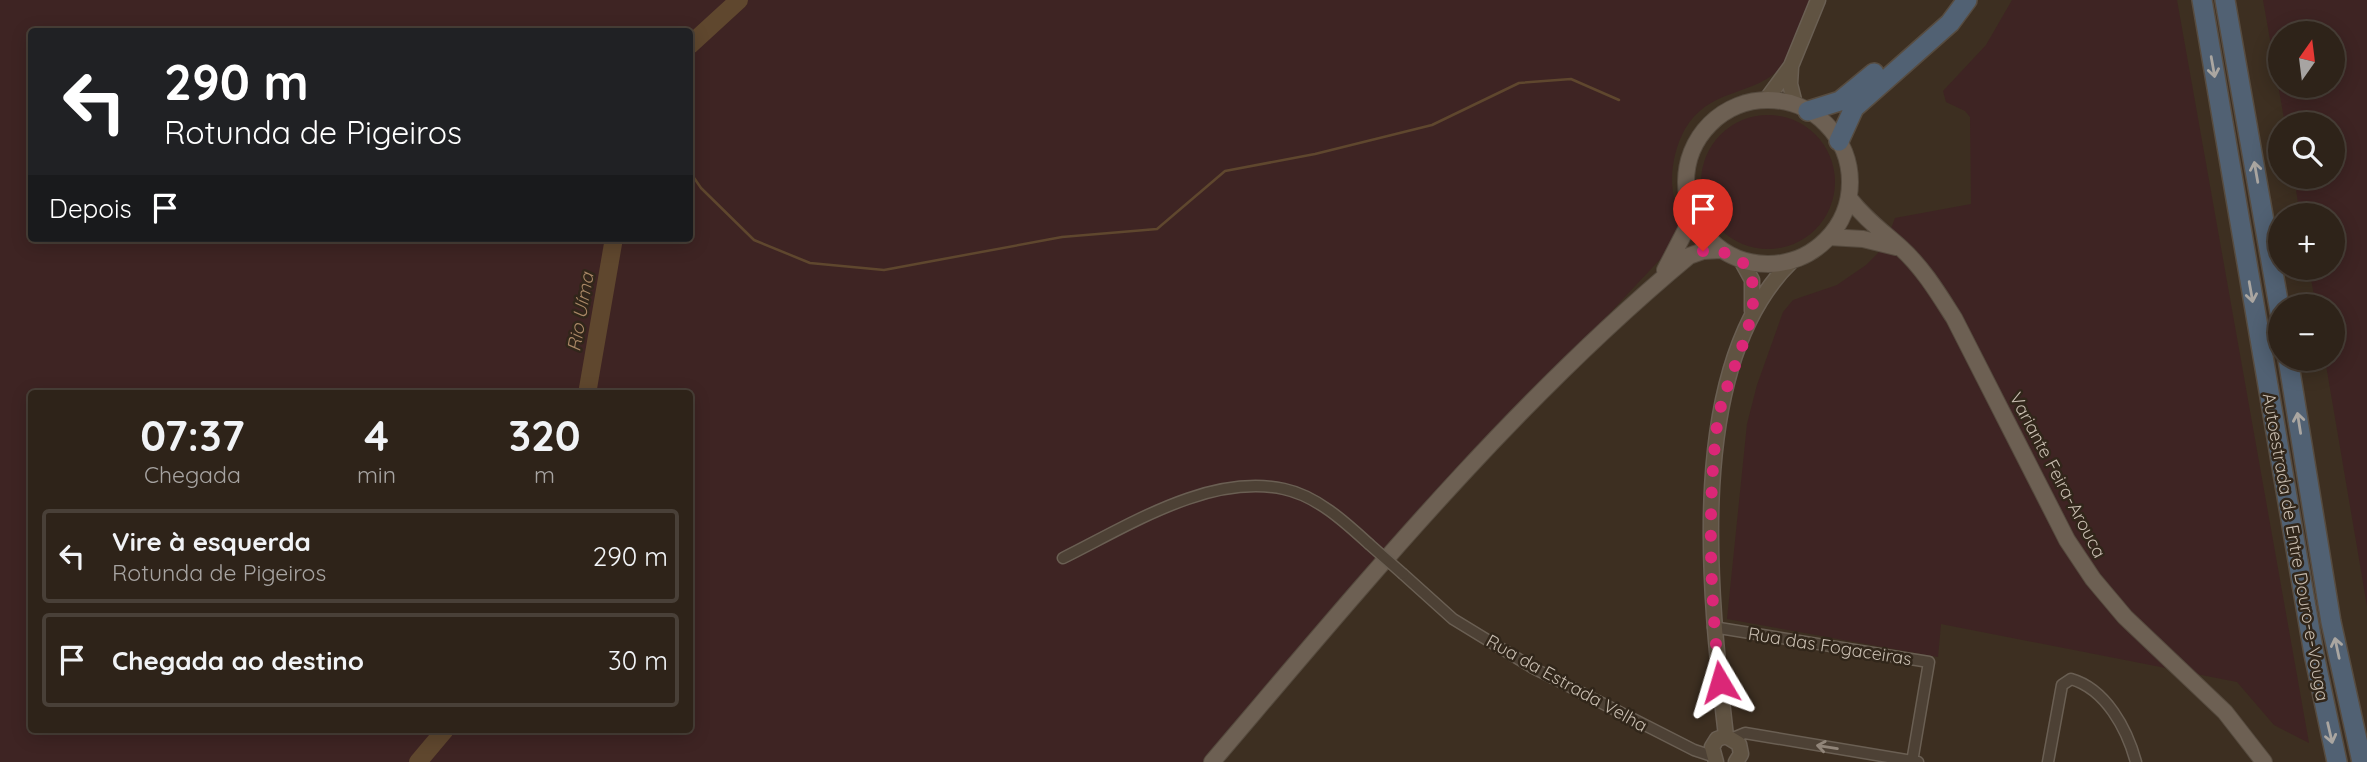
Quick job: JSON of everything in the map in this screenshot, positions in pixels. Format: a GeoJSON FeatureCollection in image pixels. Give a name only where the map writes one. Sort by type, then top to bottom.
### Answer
{"type":"FeatureCollection","features":[{"type":"Feature","properties":{"kind":"highway"},"geometry":{"type":"LineString","coordinates":[[1801,108],[1840,101],[1943,16],[1955,0]]}},
{"type":"Feature","properties":{"kind":"highway"},"geometry":{"type":"LineString","coordinates":[[1839,141],[1854,108],[1950,23],[1967,0]]}},
{"type":"Feature","properties":{"kind":"highway","name":"Autoestrada de Entre Douro-e-Vouga"},"geometry":{"type":"LineString","coordinates":[[2202,0],[2311,640],[2337,762]]}},
{"type":"Feature","properties":{"kind":"highway"},"geometry":{"type":"LineString","coordinates":[[2225,0],[2277,294]]}},
{"type":"Feature","properties":{"kind":"highway","name":"Autoestrada de Entre Douro-e-Vouga"},"geometry":{"type":"LineString","coordinates":[[2290,371],[2331,622],[2362,762]]}},
{"type":"Feature","properties":{"kind":"main road"},"geometry":{"type":"LineString","coordinates":[[1766,100],[1791,66],[1818,0]]}},
{"type":"Feature","properties":{"kind":"main road"},"geometry":{"type":"LineString","coordinates":[[1791,66],[1790,84],[1801,108]]}},
{"type":"Feature","properties":{"kind":"main road"},"geometry":{"type":"LineString","coordinates":[[1736,762],[1741,749],[1729,737],[1713,627],[1712,571],[1717,426],[1727,383],[1752,313],[1770,282],[1792,261],[1812,251],[1829,237],[1841,219],[1849,198],[1849,169],[1839,141],[1820,119],[1801,108],[1766,100],[1737,106],[1724,113],[1698,139],[1686,173],[1686,188],[1693,216],[1721,250],[1741,260],[1766,264],[1792,261]]}},
{"type":"Feature","properties":{"kind":"main road","name":"Variante Feira-Arouca"},"geometry":{"type":"LineString","coordinates":[[1849,198],[1869,222],[1901,248],[1935,287],[1954,318],[2067,540],[2093,579],[2125,617],[2225,712],[2264,762]]}},
{"type":"Feature","properties":{"kind":"main road"},"geometry":{"type":"LineString","coordinates":[[1658,281],[1680,247],[1693,216]]}},
{"type":"Feature","properties":{"kind":"main road"},"geometry":{"type":"LineString","coordinates":[[1829,237],[1863,239],[1901,248]]}},
{"type":"Feature","properties":{"kind":"main road"},"geometry":{"type":"LineString","coordinates":[[1212,762],[1356,593],[1504,429],[1658,281],[1689,256],[1703,251],[1721,250]]}},
{"type":"Feature","properties":{"kind":"main road"},"geometry":{"type":"LineString","coordinates":[[1741,260],[1752,280],[1752,313]]}},
{"type":"Feature","properties":{"kind":"main road"},"geometry":{"type":"LineString","coordinates":[[1713,760],[1714,743],[1729,737]]}},
{"type":"Feature","properties":{"kind":"street","name":"Rua da Estrada Velha"},"geometry":{"type":"LineString","coordinates":[[1063,558],[1180,501],[1221,488],[1285,489],[1335,513],[1453,619],[1533,668],[1713,760]]}},
{"type":"Feature","properties":{"kind":"street","name":"Rua das Fogaceiras"},"geometry":{"type":"LineString","coordinates":[[1713,627],[1929,662],[1915,762]]}},
{"type":"Feature","properties":{"kind":"street"},"geometry":{"type":"LineString","coordinates":[[2048,762],[2062,685],[2067,680],[2075,680],[2104,701],[2127,735],[2136,762]]}},
{"type":"Feature","properties":{"kind":"street"},"geometry":{"type":"LineString","coordinates":[[1729,737],[1745,733],[1915,762]]}},
{"type":"Feature","properties":{"kind":"shaded area"},"geometry":{"type":"Polygon","coordinates":[[[0,0],[1809,0],[1800,29],[1782,66],[1753,86],[1705,107],[1685,129],[1675,154],[1672,171],[1679,224],[1666,253],[1395,543],[1204,762],[0,762],[0,0]]]}},
{"type":"Feature","properties":{"kind":"shaded area"},"geometry":{"type":"Polygon","coordinates":[[[2012,0],[2177,0],[2309,743],[2274,725],[2237,682],[1941,624],[1938,657],[1727,619],[1747,424],[1757,385],[1783,312],[1793,300],[1837,285],[1866,265],[1884,247],[1895,218],[1971,204],[1970,117],[1965,111],[1946,102],[1943,91],[1986,45],[2012,0]]]}},
{"type":"Feature","properties":{"kind":"shaded area"},"geometry":{"type":"Polygon","coordinates":[[[2263,0],[2367,0],[2367,606],[2327,371],[2345,371],[2345,294],[2314,294],[2311,280],[2345,280],[2345,203],[2298,203],[2296,189],[2345,189],[2345,112],[2283,112],[2280,98],[2345,98],[2345,21],[2268,21],[2268,28],[2263,0]]]}},
{"type":"Feature","properties":{"kind":"shaded area"},"geometry":{"type":"Polygon","coordinates":[[[1768,115],[1794,120],[1815,135],[1830,156],[1835,182],[1830,208],[1815,229],[1794,244],[1768,249],[1742,244],[1721,229],[1706,208],[1701,182],[1706,156],[1721,135],[1742,120],[1768,115]]]}},
{"type":"Feature","properties":{"kind":"waterway","name":"Rio Uíma"},"geometry":{"type":"LineString","coordinates":[[693,42],[739,0]]}},
{"type":"Feature","properties":{"kind":"waterway"},"geometry":{"type":"LineString","coordinates":[[693,176],[701,188],[754,240],[810,263],[884,270],[1062,237],[1157,229],[1225,171],[1315,154],[1432,125],[1519,83],[1571,79],[1619,100]]}},
{"type":"Feature","properties":{"kind":"waterway","name":"Rio Uíma"},"geometry":{"type":"LineString","coordinates":[[588,390],[613,242]]}},
{"type":"Feature","properties":{"kind":"waterway","name":"Rio Uíma"},"geometry":{"type":"LineString","coordinates":[[418,762],[442,733]]}},
{"type":"Feature","properties":{"kind":"route"},"geometry":{"type":"LineString","coordinates":[[1703,251],[1721,250],[1741,260],[1749,272],[1753,286],[1752,313],[1727,383],[1717,426],[1712,571],[1713,627],[1720,682]]}}]}
